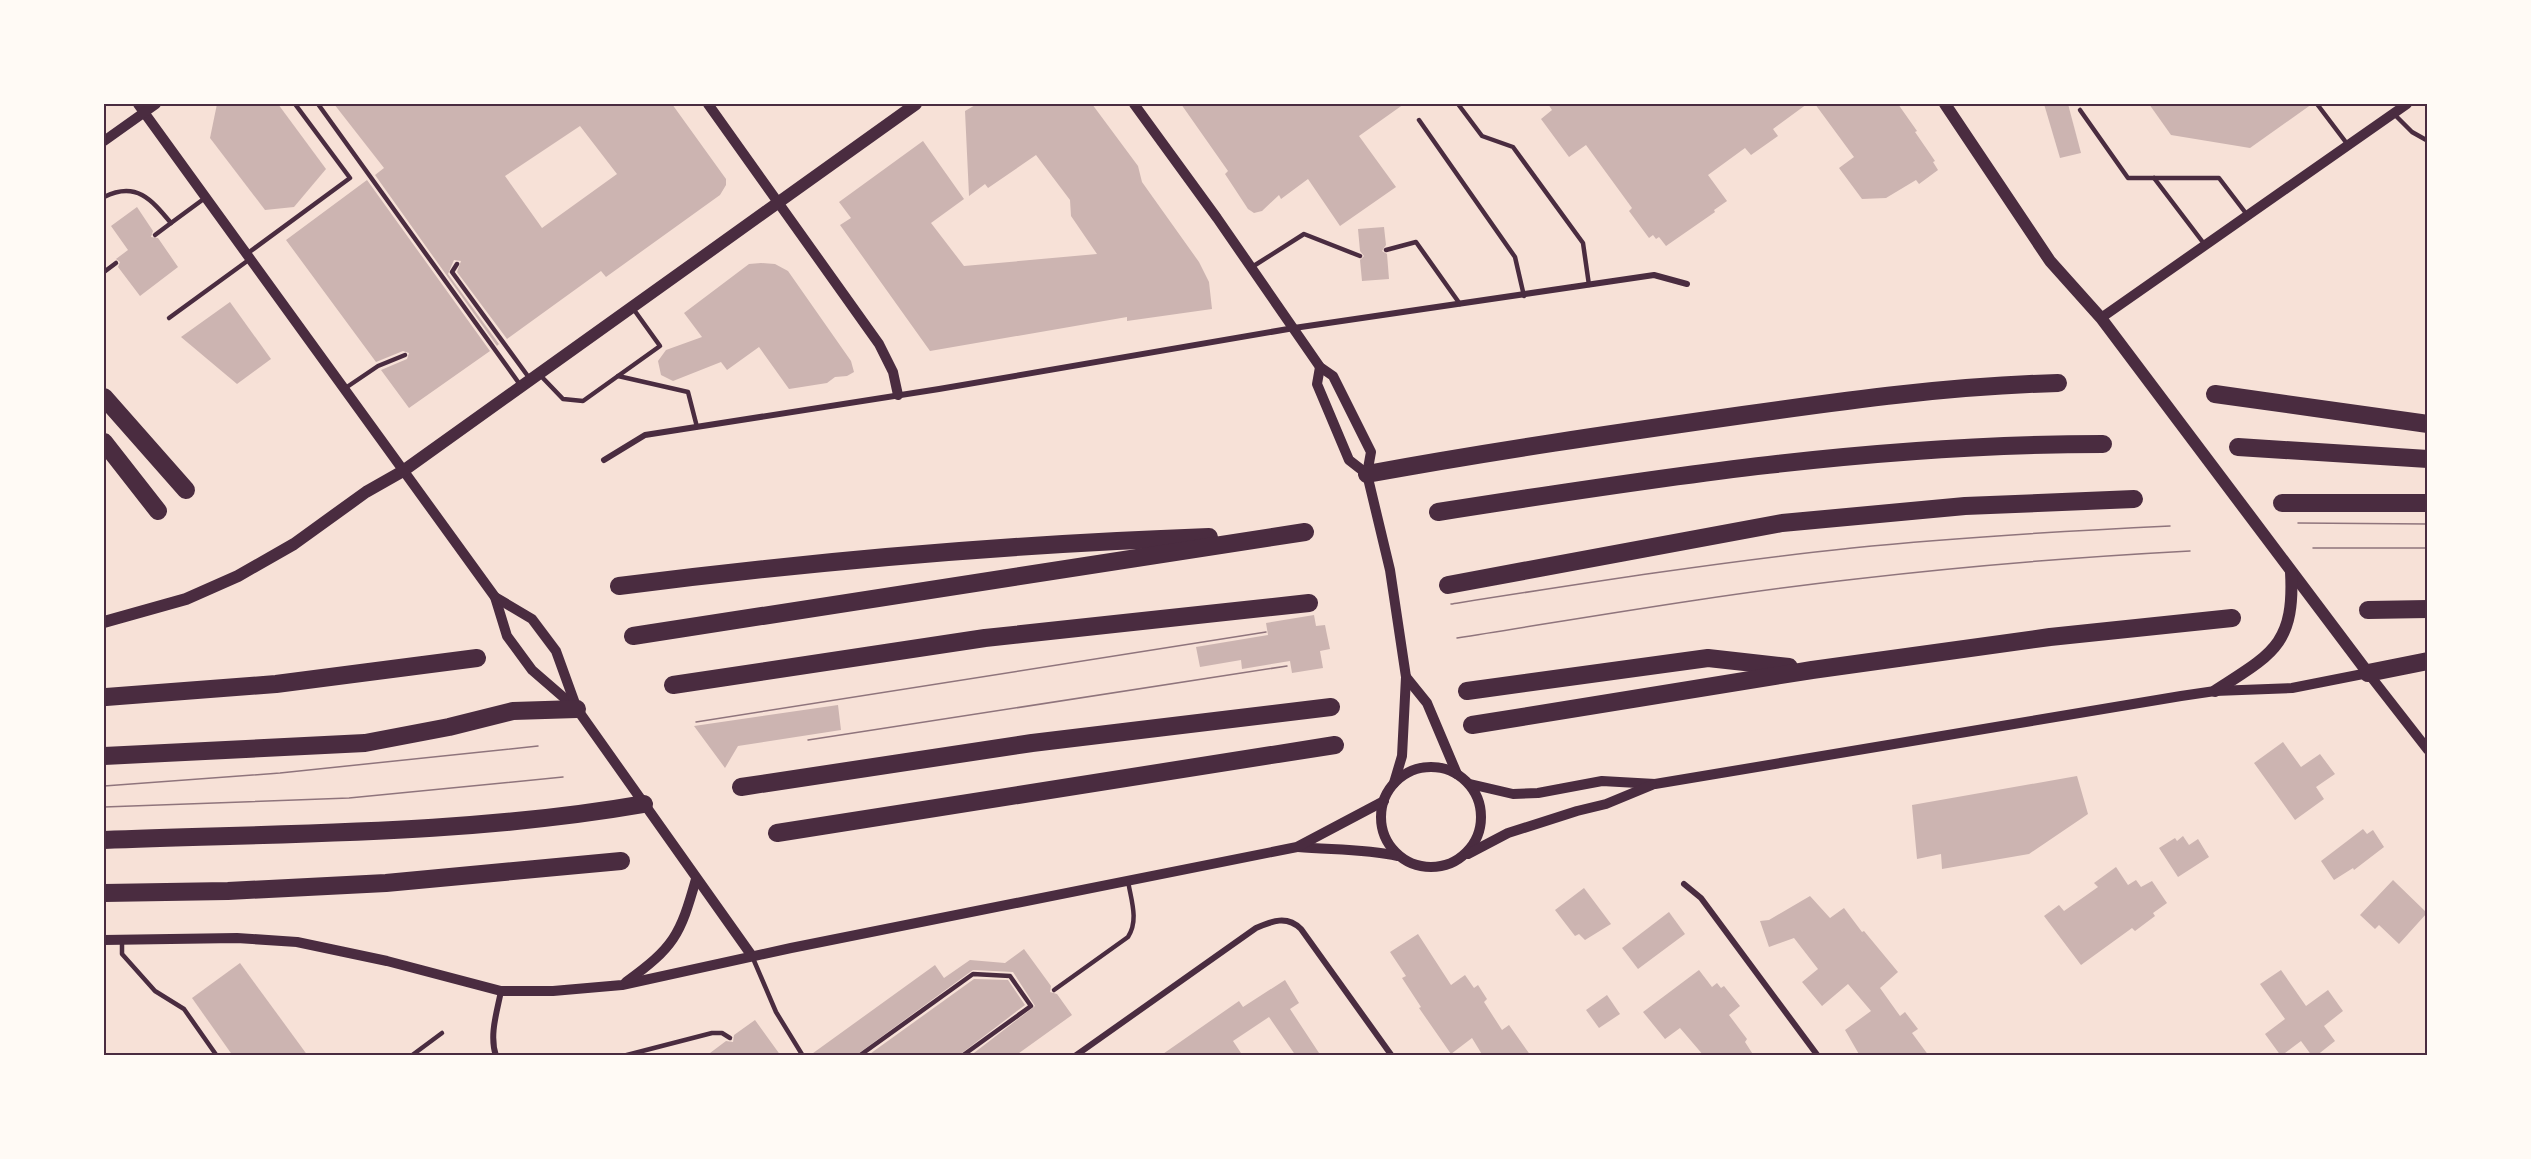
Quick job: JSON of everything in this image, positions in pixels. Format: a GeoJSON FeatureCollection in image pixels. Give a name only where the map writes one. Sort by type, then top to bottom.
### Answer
{"type":"FeatureCollection","features":[{"type":"Feature","properties":{"kind":"highway"},"geometry":{"type":"LineString","coordinates":[[1367,474],[1527,446],[1917,391],[2058,383]]}},
{"type":"Feature","properties":{"kind":"highway"},"geometry":{"type":"LineString","coordinates":[[2215,394],[2427,424]]}},
{"type":"Feature","properties":{"kind":"highway"},"geometry":{"type":"LineString","coordinates":[[104,397],[186,490]]}},
{"type":"Feature","properties":{"kind":"highway"},"geometry":{"type":"LineString","coordinates":[[104,442],[158,511]]}},
{"type":"Feature","properties":{"kind":"highway"},"geometry":{"type":"LineString","coordinates":[[1438,512],[1696,473],[1806,459],[1994,445],[2103,444]]}},
{"type":"Feature","properties":{"kind":"highway"},"geometry":{"type":"LineString","coordinates":[[2238,447],[2427,459]]}},
{"type":"Feature","properties":{"kind":"highway"},"geometry":{"type":"LineString","coordinates":[[1448,585],[1508,576],[1650,546],[1782,523],[1965,506],[2134,499]]}},
{"type":"Feature","properties":{"kind":"highway"},"geometry":{"type":"LineString","coordinates":[[2282,503],[2427,503]]}},
{"type":"Feature","properties":{"kind":"highway"},"geometry":{"type":"LineString","coordinates":[[619,586],[739,571],[1068,542],[1298,533],[633,636]]}},
{"type":"Feature","properties":{"kind":"highway"},"geometry":{"type":"LineString","coordinates":[[673,685],[985,638],[1309,603]]}},
{"type":"Feature","properties":{"kind":"highway"},"geometry":{"type":"LineString","coordinates":[[2368,610],[2427,609]]}},
{"type":"Feature","properties":{"kind":"highway"},"geometry":{"type":"LineString","coordinates":[[1472,725],[1812,670],[2050,637],[2232,618]]}},
{"type":"Feature","properties":{"kind":"highway"},"geometry":{"type":"LineString","coordinates":[[106,697],[276,684],[477,658]]}},
{"type":"Feature","properties":{"kind":"highway"},"geometry":{"type":"LineString","coordinates":[[1467,691],[1708,658],[1812,670]]}},
{"type":"Feature","properties":{"kind":"highway"},"geometry":{"type":"LineString","coordinates":[[2368,673],[2427,662]]}},
{"type":"Feature","properties":{"kind":"highway"},"geometry":{"type":"LineString","coordinates":[[741,787],[1032,743],[1331,707]]}},
{"type":"Feature","properties":{"kind":"highway"},"geometry":{"type":"LineString","coordinates":[[104,756],[365,742],[449,727],[513,711],[577,708]]}},
{"type":"Feature","properties":{"kind":"highway"},"geometry":{"type":"LineString","coordinates":[[777,833],[1335,745]]}},
{"type":"Feature","properties":{"kind":"highway"},"geometry":{"type":"LineString","coordinates":[[104,840],[378,830],[534,820],[644,804]]}},
{"type":"Feature","properties":{"kind":"highway"},"geometry":{"type":"LineString","coordinates":[[104,893],[228,891],[386,883],[621,861]]}},
{"type":"Feature","properties":{"kind":"main road"},"geometry":{"type":"LineString","coordinates":[[104,622],[186,599],[238,576],[294,544],[366,492],[403,471],[916,104]]}},
{"type":"Feature","properties":{"kind":"main road"},"geometry":{"type":"LineString","coordinates":[[1945,104],[2050,261],[2101,318],[2368,673]]}},
{"type":"Feature","properties":{"kind":"main road"},"geometry":{"type":"LineString","coordinates":[[2216,691],[2250,669],[2273,649],[2283,636],[2290,620],[2293,602],[2291,572]]}},
{"type":"Feature","properties":{"kind":"street"},"geometry":{"type":"LineString","coordinates":[[104,141],[141,108],[156,104]]}},
{"type":"Feature","properties":{"kind":"street"},"geometry":{"type":"LineString","coordinates":[[708,104],[879,344],[893,372],[898,395]]}},
{"type":"Feature","properties":{"kind":"street"},"geometry":{"type":"LineString","coordinates":[[1134,104],[1252,267],[1320,367],[1333,376],[1371,452],[1367,474],[1390,570],[1406,677],[1402,756],[1394,783],[1381,812],[1382,828],[1388,843],[1398,856]]}},
{"type":"Feature","properties":{"kind":"street"},"geometry":{"type":"LineString","coordinates":[[2101,318],[2407,104]]}},
{"type":"Feature","properties":{"kind":"street"},"geometry":{"type":"LineString","coordinates":[[141,108],[495,597],[507,636],[532,670],[577,708]]}},
{"type":"Feature","properties":{"kind":"street"},"geometry":{"type":"LineString","coordinates":[[604,460],[645,435],[1294,328],[1524,296],[1654,275],[1687,284]]}},
{"type":"Feature","properties":{"kind":"street"},"geometry":{"type":"LineString","coordinates":[[1320,367],[1317,384],[1349,460],[1367,474]]}},
{"type":"Feature","properties":{"kind":"street"},"geometry":{"type":"LineString","coordinates":[[495,597],[532,619],[556,651],[577,708],[752,956]]}},
{"type":"Feature","properties":{"kind":"street"},"geometry":{"type":"LineString","coordinates":[[1470,784],[1513,794],[1538,793],[1602,781],[1655,784],[2216,691],[2292,688],[2368,673],[2427,750]]}},
{"type":"Feature","properties":{"kind":"street"},"geometry":{"type":"LineString","coordinates":[[1406,677],[1427,703],[1457,774]]}},
{"type":"Feature","properties":{"kind":"street"},"geometry":{"type":"LineString","coordinates":[[1394,783],[1408,772],[1424,767],[1441,768],[1457,774],[1470,784],[1478,799],[1482,816],[1479,833],[1472,848],[1460,859]]}},
{"type":"Feature","properties":{"kind":"street"},"geometry":{"type":"LineString","coordinates":[[104,940],[237,938],[297,942],[387,961],[501,991],[553,991],[622,985],[752,956],[1298,847],[1367,849],[1398,856],[1413,864],[1428,868],[1445,866],[1508,833],[1576,811],[1606,804],[1655,784]]}},
{"type":"Feature","properties":{"kind":"street"},"geometry":{"type":"LineString","coordinates":[[1298,847],[1384,801]]}},
{"type":"Feature","properties":{"kind":"street"},"geometry":{"type":"LineString","coordinates":[[622,985],[656,960],[671,944],[688,909],[696,879]]}},
{"type":"Feature","properties":{"kind":"street"},"geometry":{"type":"LineString","coordinates":[[1684,884],[1701,898],[1818,1056]]}},
{"type":"Feature","properties":{"kind":"street"},"geometry":{"type":"LineString","coordinates":[[1075,1056],[1256,928],[1282,919],[1295,922],[1301,929],[1392,1056]]}},
{"type":"Feature","properties":{"kind":"street"},"geometry":{"type":"LineString","coordinates":[[496,1056],[493,1047],[493,1032],[501,991]]}},
{"type":"Feature","properties":{"kind":"lane"},"geometry":{"type":"LineString","coordinates":[[169,318],[350,178],[295,104]]}},
{"type":"Feature","properties":{"kind":"lane"},"geometry":{"type":"LineString","coordinates":[[318,104],[530,379],[563,399],[584,401],[660,346],[632,306]]}},
{"type":"Feature","properties":{"kind":"lane"},"geometry":{"type":"LineString","coordinates":[[1458,104],[1482,136],[1513,147],[1583,243],[1589,285]]}},
{"type":"Feature","properties":{"kind":"lane"},"geometry":{"type":"LineString","coordinates":[[2317,104],[2348,145]]}},
{"type":"Feature","properties":{"kind":"lane"},"geometry":{"type":"LineString","coordinates":[[2080,110],[2128,178],[2219,178],[2248,216]]}},
{"type":"Feature","properties":{"kind":"lane"},"geometry":{"type":"LineString","coordinates":[[2393,113],[2412,132],[2427,141]]}},
{"type":"Feature","properties":{"kind":"lane"},"geometry":{"type":"LineString","coordinates":[[1419,120],[1515,257],[1524,296]]}},
{"type":"Feature","properties":{"kind":"lane"},"geometry":{"type":"LineString","coordinates":[[2154,178],[2205,245]]}},
{"type":"Feature","properties":{"kind":"lane"},"geometry":{"type":"LineString","coordinates":[[104,196],[118,190],[137,192],[154,203],[171,224]]}},
{"type":"Feature","properties":{"kind":"lane"},"geometry":{"type":"LineString","coordinates":[[156,235],[206,198]]}},
{"type":"Feature","properties":{"kind":"lane"},"geometry":{"type":"LineString","coordinates":[[1252,267],[1304,234],[1360,256]]}},
{"type":"Feature","properties":{"kind":"lane"},"geometry":{"type":"LineString","coordinates":[[1386,250],[1416,242],[1460,304]]}},
{"type":"Feature","properties":{"kind":"lane"},"geometry":{"type":"LineString","coordinates":[[104,272],[116,263]]}},
{"type":"Feature","properties":{"kind":"lane"},"geometry":{"type":"LineString","coordinates":[[457,264],[452,273],[530,379]]}},
{"type":"Feature","properties":{"kind":"lane"},"geometry":{"type":"LineString","coordinates":[[344,389],[378,366],[405,355]]}},
{"type":"Feature","properties":{"kind":"lane"},"geometry":{"type":"LineString","coordinates":[[618,376],[688,392],[697,427]]}},
{"type":"Feature","properties":{"kind":"lane"},"geometry":{"type":"LineString","coordinates":[[1054,990],[1128,936],[1133,929],[1135,920],[1128,881]]}},
{"type":"Feature","properties":{"kind":"lane"},"geometry":{"type":"LineString","coordinates":[[122,939],[122,954],[154,991],[184,1009],[217,1056]]}},
{"type":"Feature","properties":{"kind":"lane"},"geometry":{"type":"LineString","coordinates":[[752,956],[776,1012],[803,1056]]}},
{"type":"Feature","properties":{"kind":"lane"},"geometry":{"type":"LineString","coordinates":[[859,1056],[974,974],[1010,976],[1031,1006],[962,1056]]}},
{"type":"Feature","properties":{"kind":"lane"},"geometry":{"type":"LineString","coordinates":[[411,1056],[442,1033]]}},
{"type":"Feature","properties":{"kind":"lane"},"geometry":{"type":"LineString","coordinates":[[623,1056],[712,1033],[730,1038]]}},
{"type":"Feature","properties":{"kind":"building"},"geometry":{"type":"Polygon","coordinates":[[[217,104],[278,104],[326,169],[294,207],[265,210],[210,138],[217,104]]]}},
{"type":"Feature","properties":{"kind":"building"},"geometry":{"type":"Polygon","coordinates":[[[334,104],[672,104],[726,179],[726,185],[720,195],[606,277],[601,271],[507,339],[457,272],[461,261],[454,260],[448,274],[499,344],[497,346],[375,175],[384,168],[334,104]],[[580,126],[505,176],[542,228],[617,174],[580,126]]]}},
{"type":"Feature","properties":{"kind":"building"},"geometry":{"type":"Polygon","coordinates":[[[977,104],[1092,104],[1138,166],[1142,182],[1199,262],[1209,282],[1212,309],[1127,321],[1127,317],[930,351],[840,225],[851,218],[839,202],[923,141],[964,199],[931,223],[964,266],[1097,254],[1071,216],[1070,200],[1036,155],[988,188],[985,184],[969,196],[965,111],[977,104]]]}},
{"type":"Feature","properties":{"kind":"building"},"geometry":{"type":"Polygon","coordinates":[[[1181,104],[1404,104],[1359,136],[1396,187],[1340,226],[1308,179],[1281,199],[1279,195],[1262,211],[1254,213],[1248,209],[1225,174],[1228,171],[1181,104]]]}},
{"type":"Feature","properties":{"kind":"building"},"geometry":{"type":"Polygon","coordinates":[[[1548,104],[1807,104],[1773,129],[1778,136],[1751,155],[1745,148],[1708,175],[1727,201],[1666,246],[1659,237],[1656,239],[1653,235],[1649,238],[1629,211],[1632,208],[1586,145],[1569,157],[1541,119],[1552,110],[1548,104]]]}},
{"type":"Feature","properties":{"kind":"building"},"geometry":{"type":"Polygon","coordinates":[[[1815,104],[1898,104],[1917,131],[1915,132],[1935,161],[1933,162],[1938,170],[1919,184],[1916,180],[1886,198],[1862,199],[1839,168],[1854,157],[1815,104]]]}},
{"type":"Feature","properties":{"kind":"building"},"geometry":{"type":"Polygon","coordinates":[[[2044,104],[2068,104],[2081,153],[2060,158],[2044,104]]]}},
{"type":"Feature","properties":{"kind":"building"},"geometry":{"type":"Polygon","coordinates":[[[2149,104],[2312,104],[2250,148],[2171,135],[2149,104]]]}},
{"type":"Feature","properties":{"kind":"building"},"geometry":{"type":"Polygon","coordinates":[[[367,180],[490,351],[409,408],[381,370],[407,359],[409,353],[403,351],[376,362],[286,240],[367,180]]]}},
{"type":"Feature","properties":{"kind":"building"},"geometry":{"type":"Polygon","coordinates":[[[137,207],[153,231],[151,237],[158,238],[178,267],[140,296],[118,267],[120,262],[116,259],[128,250],[111,226],[137,207]]]}},
{"type":"Feature","properties":{"kind":"building"},"geometry":{"type":"Polygon","coordinates":[[[1384,227],[1386,245],[1382,251],[1387,254],[1389,279],[1362,281],[1360,260],[1364,256],[1360,251],[1358,229],[1384,227]]]}},
{"type":"Feature","properties":{"kind":"building"},"geometry":{"type":"Polygon","coordinates":[[[749,264],[775,264],[788,271],[851,361],[854,372],[847,376],[835,377],[827,383],[789,389],[759,347],[727,370],[721,362],[673,381],[661,375],[658,361],[666,350],[702,337],[684,313],[749,264]]]}},
{"type":"Feature","properties":{"kind":"building"},"geometry":{"type":"Polygon","coordinates":[[[230,302],[271,359],[237,384],[181,337],[230,302]]]}},
{"type":"Feature","properties":{"kind":"building"},"geometry":{"type":"Polygon","coordinates":[[[1314,615],[1316,626],[1325,625],[1330,649],[1320,651],[1323,668],[1292,673],[1290,661],[1242,669],[1241,660],[1200,667],[1196,647],[1268,635],[1266,623],[1314,615]]]}},
{"type":"Feature","properties":{"kind":"building"},"geometry":{"type":"Polygon","coordinates":[[[838,705],[841,730],[738,746],[725,768],[694,726],[838,705]]]}},
{"type":"Feature","properties":{"kind":"building"},"geometry":{"type":"Polygon","coordinates":[[[2283,742],[2301,767],[2320,754],[2335,774],[2316,787],[2324,799],[2295,820],[2254,763],[2283,742]]]}},
{"type":"Feature","properties":{"kind":"building"},"geometry":{"type":"Polygon","coordinates":[[[2077,776],[2088,814],[2029,854],[1942,869],[1941,854],[1917,859],[1912,805],[2077,776]]]}},
{"type":"Feature","properties":{"kind":"building"},"geometry":{"type":"Polygon","coordinates":[[[2363,829],[2367,834],[2373,830],[2384,847],[2354,870],[2353,868],[2334,880],[2321,861],[2363,829]]]}},
{"type":"Feature","properties":{"kind":"building"},"geometry":{"type":"Polygon","coordinates":[[[2183,836],[2189,845],[2198,839],[2209,857],[2178,877],[2159,848],[2183,836]]]}},
{"type":"Feature","properties":{"kind":"building"},"geometry":{"type":"Polygon","coordinates":[[[2116,867],[2128,885],[2136,880],[2141,887],[2152,881],[2167,903],[2153,913],[2155,916],[2135,931],[2132,928],[2081,965],[2044,916],[2059,905],[2064,911],[2098,887],[2094,883],[2116,867]]]}},
{"type":"Feature","properties":{"kind":"building"},"geometry":{"type":"Polygon","coordinates":[[[2393,880],[2427,913],[2399,944],[2379,925],[2375,929],[2360,915],[2393,880]]]}},
{"type":"Feature","properties":{"kind":"building"},"geometry":{"type":"Polygon","coordinates":[[[1584,888],[1611,924],[1585,940],[1579,934],[1575,936],[1555,910],[1584,888]]]}},
{"type":"Feature","properties":{"kind":"building"},"geometry":{"type":"Polygon","coordinates":[[[1810,896],[1830,918],[1844,908],[1898,972],[1880,988],[1900,1016],[1905,1012],[1918,1029],[1912,1033],[1929,1056],[1860,1056],[1845,1030],[1871,1011],[1848,984],[1822,1006],[1802,982],[1818,969],[1794,938],[1769,947],[1760,921],[1769,920],[1810,896]]]}},
{"type":"Feature","properties":{"kind":"building"},"geometry":{"type":"Polygon","coordinates":[[[1669,912],[1685,934],[1638,969],[1622,948],[1669,912]]]}},
{"type":"Feature","properties":{"kind":"building"},"geometry":{"type":"Polygon","coordinates":[[[1418,934],[1451,985],[1465,975],[1474,988],[1478,985],[1487,999],[1484,1002],[1502,1030],[1509,1025],[1531,1056],[1483,1056],[1472,1038],[1451,1054],[1419,1008],[1421,1007],[1402,978],[1406,976],[1390,952],[1418,934]]]}},
{"type":"Feature","properties":{"kind":"building"},"geometry":{"type":"Polygon","coordinates":[[[1024,949],[1051,986],[1050,992],[1057,994],[1072,1015],[1015,1056],[970,1056],[1035,1006],[1013,972],[973,970],[855,1056],[809,1056],[935,965],[944,978],[970,960],[1005,963],[1024,949]]]}},
{"type":"Feature","properties":{"kind":"building"},"geometry":{"type":"Polygon","coordinates":[[[240,963],[308,1056],[233,1056],[192,998],[240,963]]]}},
{"type":"Feature","properties":{"kind":"building"},"geometry":{"type":"Polygon","coordinates":[[[1699,970],[1712,987],[1717,983],[1721,988],[1724,986],[1740,1006],[1729,1015],[1747,1039],[1745,1042],[1754,1056],[1704,1056],[1680,1028],[1665,1039],[1643,1012],[1699,970]]]}},
{"type":"Feature","properties":{"kind":"building"},"geometry":{"type":"Polygon","coordinates":[[[2281,970],[2306,1006],[2328,990],[2343,1011],[2324,1026],[2335,1041],[2316,1056],[2312,1056],[2301,1041],[2281,1056],[2265,1034],[2285,1019],[2260,984],[2281,970]]]}},
{"type":"Feature","properties":{"kind":"building"},"geometry":{"type":"Polygon","coordinates":[[[974,979],[1008,980],[1025,1005],[958,1056],[867,1056],[974,979]]]}},
{"type":"Feature","properties":{"kind":"building"},"geometry":{"type":"Polygon","coordinates":[[[1285,980],[1299,1003],[1290,1009],[1321,1056],[1296,1056],[1269,1017],[1233,1041],[1243,1056],[1160,1056],[1239,1001],[1243,1007],[1285,980]]]}},
{"type":"Feature","properties":{"kind":"building"},"geometry":{"type":"Polygon","coordinates":[[[1607,995],[1620,1014],[1599,1028],[1586,1010],[1607,995]]]}},
{"type":"Feature","properties":{"kind":"building"},"geometry":{"type":"Polygon","coordinates":[[[755,1020],[781,1056],[706,1056],[726,1041],[733,1042],[734,1035],[755,1020]]]}},
{"type":"Feature","properties":{"kind":"tram line"},"geometry":{"type":"LineString","coordinates":[[2298,523],[2428,524]]}},
{"type":"Feature","properties":{"kind":"tram line"},"geometry":{"type":"LineString","coordinates":[[1451,604],[1702,566],[1852,548],[2011,535],[2170,526]]}},
{"type":"Feature","properties":{"kind":"tram line"},"geometry":{"type":"LineString","coordinates":[[2313,548],[2428,548]]}},
{"type":"Feature","properties":{"kind":"tram line"},"geometry":{"type":"LineString","coordinates":[[1457,638],[1706,599],[1856,579],[2023,562],[2190,551]]}},
{"type":"Feature","properties":{"kind":"tram line"},"geometry":{"type":"LineString","coordinates":[[696,722],[1266,632]]}},
{"type":"Feature","properties":{"kind":"tram line"},"geometry":{"type":"LineString","coordinates":[[808,740],[1287,666]]}},
{"type":"Feature","properties":{"kind":"tram line"},"geometry":{"type":"LineString","coordinates":[[104,786],[280,773],[538,746]]}},
{"type":"Feature","properties":{"kind":"tram line"},"geometry":{"type":"LineString","coordinates":[[104,807],[349,798],[563,777]]}}]}
